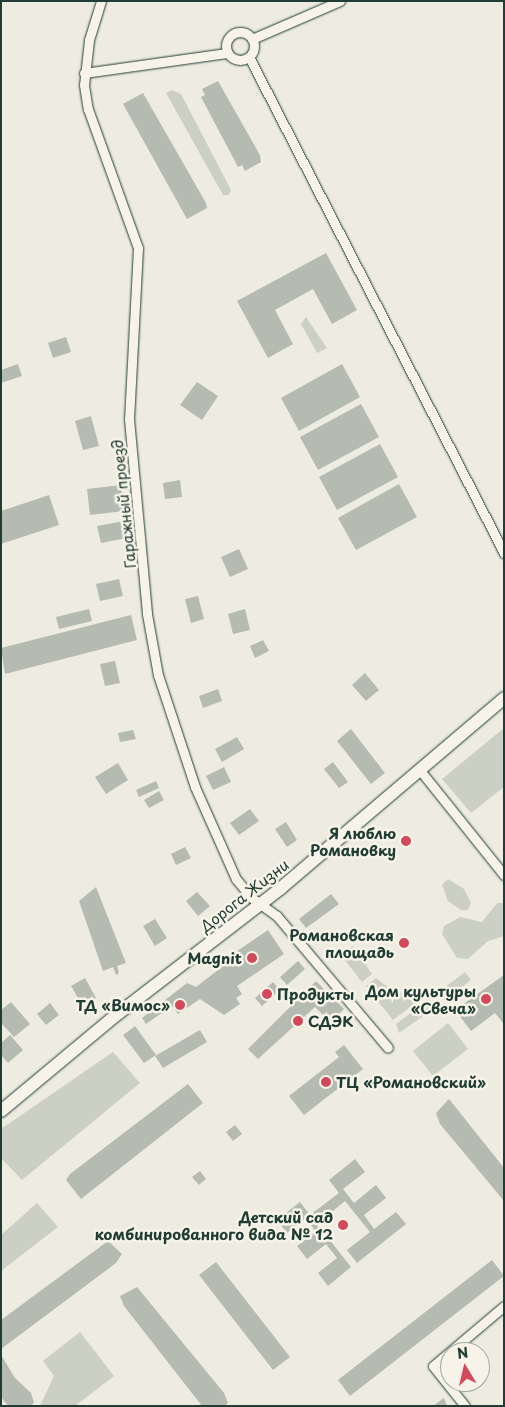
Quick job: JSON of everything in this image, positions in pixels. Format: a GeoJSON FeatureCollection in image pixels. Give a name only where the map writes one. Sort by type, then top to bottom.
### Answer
{"type":"FeatureCollection","features":[{"type":"Feature","properties":{"kind":"main road","name":"Дорога Жизни"},"geometry":{"type":"LineString","coordinates":[[1,1112],[260,904],[504,698]]}},
{"type":"Feature","properties":{"kind":"street","name":"Гаражный проезд"},"geometry":{"type":"LineString","coordinates":[[101,1],[84,73],[84,85],[93,125],[138,248],[129,419],[158,675],[217,841],[245,892],[276,916],[388,1048]]}},
{"type":"Feature","properties":{"kind":"street"},"geometry":{"type":"LineString","coordinates":[[252,39],[340,1]]}},
{"type":"Feature","properties":{"kind":"street"},"geometry":{"type":"LineString","coordinates":[[227,53],[225,46],[233,34],[247,34],[252,39]]}},
{"type":"Feature","properties":{"kind":"street"},"geometry":{"type":"LineString","coordinates":[[252,39],[249,57],[504,553]]}},
{"type":"Feature","properties":{"kind":"street"},"geometry":{"type":"LineString","coordinates":[[84,73],[227,53],[249,57]]}},
{"type":"Feature","properties":{"kind":"street"},"geometry":{"type":"LineString","coordinates":[[419,768],[504,875]]}},
{"type":"Feature","properties":{"kind":"street"},"geometry":{"type":"LineString","coordinates":[[465,1406],[433,1366],[504,1306]]}},
{"type":"Feature","properties":{"kind":"shaded area"},"geometry":{"type":"Polygon","coordinates":[[[172,90],[181,94],[231,190],[229,195],[223,195],[166,93],[172,90]]]}},
{"type":"Feature","properties":{"kind":"shaded area"},"geometry":{"type":"Polygon","coordinates":[[[306,317],[327,348],[317,353],[301,324],[306,317]]]}},
{"type":"Feature","properties":{"kind":"shaded area"},"geometry":{"type":"Polygon","coordinates":[[[504,728],[504,787],[471,813],[442,779],[504,728]]]}},
{"type":"Feature","properties":{"kind":"shaded area"},"geometry":{"type":"Polygon","coordinates":[[[448,879],[464,889],[471,903],[468,910],[461,910],[448,901],[442,885],[448,879]]]}},
{"type":"Feature","properties":{"kind":"shaded area"},"geometry":{"type":"Polygon","coordinates":[[[497,903],[504,903],[504,936],[488,941],[468,959],[457,958],[442,934],[444,926],[460,917],[482,922],[497,903]]]}},
{"type":"Feature","properties":{"kind":"shaded area"},"geometry":{"type":"Polygon","coordinates":[[[353,946],[372,974],[362,982],[340,954],[353,946]]]}},
{"type":"Feature","properties":{"kind":"shaded area"},"geometry":{"type":"Polygon","coordinates":[[[465,972],[471,980],[445,1000],[439,998],[436,994],[465,972]]]}},
{"type":"Feature","properties":{"kind":"shaded area"},"geometry":{"type":"Polygon","coordinates":[[[376,978],[393,991],[422,998],[393,1020],[366,986],[376,978]]]}},
{"type":"Feature","properties":{"kind":"shaded area"},"geometry":{"type":"Polygon","coordinates":[[[430,999],[433,1009],[399,1033],[396,1024],[430,999]]]}},
{"type":"Feature","properties":{"kind":"shaded area"},"geometry":{"type":"Polygon","coordinates":[[[448,1023],[468,1049],[433,1076],[413,1051],[448,1023]]]}},
{"type":"Feature","properties":{"kind":"shaded area"},"geometry":{"type":"Polygon","coordinates":[[[113,1052],[140,1083],[22,1180],[1,1158],[1,1129],[113,1052]]]}},
{"type":"Feature","properties":{"kind":"shaded area"},"geometry":{"type":"Polygon","coordinates":[[[37,1203],[58,1227],[1,1271],[1,1235],[37,1203]]]}},
{"type":"Feature","properties":{"kind":"shaded area"},"geometry":{"type":"Polygon","coordinates":[[[80,1332],[114,1376],[75,1406],[40,1406],[54,1376],[43,1361],[80,1332]]]}},
{"type":"Feature","properties":{"kind":"building"},"geometry":{"type":"Polygon","coordinates":[[[218,81],[260,155],[261,162],[245,171],[242,165],[238,167],[201,97],[205,95],[202,89],[218,81]]]}},
{"type":"Feature","properties":{"kind":"building"},"geometry":{"type":"Polygon","coordinates":[[[143,93],[206,203],[207,208],[187,219],[123,104],[143,93]]]}},
{"type":"Feature","properties":{"kind":"building"},"geometry":{"type":"Polygon","coordinates":[[[326,253],[357,310],[332,324],[313,289],[275,310],[293,344],[268,358],[237,301],[326,253]]]}},
{"type":"Feature","properties":{"kind":"building"},"geometry":{"type":"Polygon","coordinates":[[[66,337],[71,352],[53,358],[48,343],[66,337]]]}},
{"type":"Feature","properties":{"kind":"building"},"geometry":{"type":"Polygon","coordinates":[[[18,364],[22,376],[1,383],[1,370],[18,364]]]}},
{"type":"Feature","properties":{"kind":"building"},"geometry":{"type":"Polygon","coordinates":[[[342,364],[360,397],[299,431],[281,398],[342,364]]]}},
{"type":"Feature","properties":{"kind":"building"},"geometry":{"type":"Polygon","coordinates":[[[197,382],[218,396],[202,420],[180,405],[197,382]]]}},
{"type":"Feature","properties":{"kind":"building"},"geometry":{"type":"Polygon","coordinates":[[[361,404],[379,437],[318,470],[300,437],[361,404]]]}},
{"type":"Feature","properties":{"kind":"building"},"geometry":{"type":"Polygon","coordinates":[[[91,416],[99,446],[83,450],[75,421],[91,416]]]}},
{"type":"Feature","properties":{"kind":"building"},"geometry":{"type":"Polygon","coordinates":[[[380,444],[398,477],[337,510],[319,477],[380,444]]]}},
{"type":"Feature","properties":{"kind":"building"},"geometry":{"type":"Polygon","coordinates":[[[180,480],[182,497],[165,499],[163,483],[180,480]]]}},
{"type":"Feature","properties":{"kind":"building"},"geometry":{"type":"Polygon","coordinates":[[[399,484],[417,517],[356,550],[338,518],[399,484]]]}},
{"type":"Feature","properties":{"kind":"building"},"geometry":{"type":"Polygon","coordinates":[[[121,485],[124,511],[90,515],[87,489],[121,485]]]}},
{"type":"Feature","properties":{"kind":"building"},"geometry":{"type":"Polygon","coordinates":[[[49,495],[59,525],[1,544],[1,511],[49,495]]]}},
{"type":"Feature","properties":{"kind":"building"},"geometry":{"type":"Polygon","coordinates":[[[124,521],[127,538],[101,543],[97,526],[124,521]]]}},
{"type":"Feature","properties":{"kind":"building"},"geometry":{"type":"Polygon","coordinates":[[[239,549],[248,569],[230,577],[221,557],[239,549]]]}},
{"type":"Feature","properties":{"kind":"building"},"geometry":{"type":"Polygon","coordinates":[[[119,579],[123,596],[100,601],[96,584],[119,579]]]}},
{"type":"Feature","properties":{"kind":"building"},"geometry":{"type":"Polygon","coordinates":[[[198,596],[204,619],[191,623],[185,599],[198,596]]]}},
{"type":"Feature","properties":{"kind":"building"},"geometry":{"type":"Polygon","coordinates":[[[89,609],[92,621],[59,629],[56,617],[89,609]]]}},
{"type":"Feature","properties":{"kind":"building"},"geometry":{"type":"Polygon","coordinates":[[[245,609],[250,630],[233,634],[228,614],[245,609]]]}},
{"type":"Feature","properties":{"kind":"building"},"geometry":{"type":"Polygon","coordinates":[[[131,615],[137,640],[5,674],[1,648],[131,615]]]}},
{"type":"Feature","properties":{"kind":"building"},"geometry":{"type":"Polygon","coordinates":[[[263,640],[269,651],[255,658],[250,646],[263,640]]]}},
{"type":"Feature","properties":{"kind":"building"},"geometry":{"type":"Polygon","coordinates":[[[115,661],[120,683],[105,686],[100,664],[115,661]]]}},
{"type":"Feature","properties":{"kind":"building"},"geometry":{"type":"Polygon","coordinates":[[[365,673],[379,690],[366,701],[352,685],[365,673]]]}},
{"type":"Feature","properties":{"kind":"building"},"geometry":{"type":"Polygon","coordinates":[[[218,689],[222,701],[203,708],[199,696],[218,689]]]}},
{"type":"Feature","properties":{"kind":"building"},"geometry":{"type":"Polygon","coordinates":[[[351,729],[385,773],[371,784],[337,741],[351,729]]]}},
{"type":"Feature","properties":{"kind":"building"},"geometry":{"type":"Polygon","coordinates":[[[133,730],[136,739],[120,742],[118,733],[133,730]]]}},
{"type":"Feature","properties":{"kind":"building"},"geometry":{"type":"Polygon","coordinates":[[[237,737],[244,749],[222,762],[215,749],[237,737]]]}},
{"type":"Feature","properties":{"kind":"building"},"geometry":{"type":"Polygon","coordinates":[[[333,762],[348,782],[339,788],[324,769],[333,762]]]}},
{"type":"Feature","properties":{"kind":"building"},"geometry":{"type":"Polygon","coordinates":[[[118,763],[128,780],[106,794],[95,777],[118,763]]]}},
{"type":"Feature","properties":{"kind":"building"},"geometry":{"type":"Polygon","coordinates":[[[224,767],[231,782],[213,790],[206,776],[224,767]]]}},
{"type":"Feature","properties":{"kind":"building"},"geometry":{"type":"Polygon","coordinates":[[[156,781],[159,788],[139,797],[136,790],[156,781]]]}},
{"type":"Feature","properties":{"kind":"building"},"geometry":{"type":"Polygon","coordinates":[[[159,791],[164,800],[149,808],[144,800],[159,791]]]}},
{"type":"Feature","properties":{"kind":"building"},"geometry":{"type":"Polygon","coordinates":[[[250,809],[259,821],[239,835],[230,823],[250,809]]]}},
{"type":"Feature","properties":{"kind":"building"},"geometry":{"type":"Polygon","coordinates":[[[286,822],[297,840],[287,847],[275,829],[286,822]]]}},
{"type":"Feature","properties":{"kind":"building"},"geometry":{"type":"Polygon","coordinates":[[[185,847],[191,858],[176,865],[171,854],[185,847]]]}},
{"type":"Feature","properties":{"kind":"building"},"geometry":{"type":"Polygon","coordinates":[[[96,887],[126,963],[117,966],[119,973],[116,975],[113,967],[103,971],[79,901],[96,887]]]}},
{"type":"Feature","properties":{"kind":"building"},"geometry":{"type":"Polygon","coordinates":[[[197,892],[210,906],[198,916],[186,901],[197,892]]]}},
{"type":"Feature","properties":{"kind":"building"},"geometry":{"type":"Polygon","coordinates":[[[331,894],[339,904],[306,928],[299,919],[331,894]]]}},
{"type":"Feature","properties":{"kind":"building"},"geometry":{"type":"Polygon","coordinates":[[[155,919],[167,938],[155,946],[143,926],[155,919]]]}},
{"type":"Feature","properties":{"kind":"building"},"geometry":{"type":"Polygon","coordinates":[[[268,930],[284,954],[237,986],[242,994],[236,998],[240,1004],[224,1015],[200,999],[178,1014],[172,1006],[146,1024],[142,1018],[187,983],[196,987],[223,966],[221,962],[268,930]]]}},
{"type":"Feature","properties":{"kind":"building"},"geometry":{"type":"Polygon","coordinates":[[[298,961],[305,969],[287,985],[280,977],[298,961]]]}},
{"type":"Feature","properties":{"kind":"building","name":"Дом культуры «Свеча»"},"geometry":{"type":"Polygon","coordinates":[[[504,975],[504,1024],[495,1013],[471,1031],[455,1010],[504,975]]]}},
{"type":"Feature","properties":{"kind":"building"},"geometry":{"type":"Polygon","coordinates":[[[85,978],[96,998],[82,1005],[71,986],[85,978]]]}},
{"type":"Feature","properties":{"kind":"building"},"geometry":{"type":"Polygon","coordinates":[[[316,981],[344,1009],[331,1023],[315,1007],[258,1059],[248,1049],[316,981]]]}},
{"type":"Feature","properties":{"kind":"building","name":"Продукты"},"geometry":{"type":"Polygon","coordinates":[[[273,982],[280,990],[262,1006],[255,998],[273,982]]]}},
{"type":"Feature","properties":{"kind":"building"},"geometry":{"type":"Polygon","coordinates":[[[11,1002],[30,1024],[14,1037],[1,1023],[1,1010],[11,1002]]]}},
{"type":"Feature","properties":{"kind":"building"},"geometry":{"type":"Polygon","coordinates":[[[50,1003],[59,1015],[46,1025],[37,1014],[50,1003]]]}},
{"type":"Feature","properties":{"kind":"building"},"geometry":{"type":"Polygon","coordinates":[[[135,1026],[156,1055],[144,1063],[123,1035],[135,1026]]]}},
{"type":"Feature","properties":{"kind":"building"},"geometry":{"type":"Polygon","coordinates":[[[200,1030],[207,1042],[163,1068],[155,1056],[200,1030]]]}},
{"type":"Feature","properties":{"kind":"building"},"geometry":{"type":"Polygon","coordinates":[[[10,1035],[23,1050],[8,1063],[1,1055],[1,1043],[10,1035]]]}},
{"type":"Feature","properties":{"kind":"building","name":"ТЦ «Романовский»"},"geometry":{"type":"Polygon","coordinates":[[[344,1045],[363,1069],[304,1115],[289,1096],[339,1057],[335,1052],[344,1045]]]}},
{"type":"Feature","properties":{"kind":"building"},"geometry":{"type":"Polygon","coordinates":[[[188,1084],[203,1103],[81,1199],[66,1180],[70,1174],[188,1084]]]}},
{"type":"Feature","properties":{"kind":"building"},"geometry":{"type":"Polygon","coordinates":[[[449,1099],[504,1168],[504,1201],[440,1124],[436,1113],[449,1099]]]}},
{"type":"Feature","properties":{"kind":"building"},"geometry":{"type":"Polygon","coordinates":[[[235,1125],[242,1134],[233,1141],[226,1132],[235,1125]]]}},
{"type":"Feature","properties":{"kind":"building"},"geometry":{"type":"Polygon","coordinates":[[[355,1159],[365,1172],[343,1189],[354,1203],[376,1185],[386,1198],[364,1215],[374,1229],[396,1212],[406,1224],[357,1263],[347,1250],[370,1232],[345,1201],[317,1224],[351,1267],[328,1286],[318,1273],[337,1258],[326,1244],[307,1259],[297,1246],[316,1232],[306,1218],[287,1233],[277,1220],[300,1202],[310,1215],[339,1193],[329,1180],[355,1159]]]}},
{"type":"Feature","properties":{"kind":"building"},"geometry":{"type":"Polygon","coordinates":[[[200,1171],[206,1179],[199,1185],[192,1177],[200,1171]]]}},
{"type":"Feature","properties":{"kind":"building"},"geometry":{"type":"Polygon","coordinates":[[[108,1241],[122,1254],[116,1263],[1,1349],[1,1320],[108,1241]]]}},
{"type":"Feature","properties":{"kind":"building"},"geometry":{"type":"Polygon","coordinates":[[[492,1260],[504,1276],[350,1396],[338,1380],[492,1260]]]}},
{"type":"Feature","properties":{"kind":"building"},"geometry":{"type":"Polygon","coordinates":[[[216,1262],[290,1357],[273,1370],[199,1275],[216,1262]]]}},
{"type":"Feature","properties":{"kind":"building"},"geometry":{"type":"Polygon","coordinates":[[[137,1287],[224,1393],[228,1403],[224,1406],[202,1406],[124,1306],[120,1296],[137,1287]]]}},
{"type":"Feature","properties":{"kind":"building"},"geometry":{"type":"Polygon","coordinates":[[[1,1355],[15,1378],[31,1393],[34,1403],[30,1406],[8,1406],[1,1397],[1,1355]]]}},
{"type":"Feature","properties":{"kind":"building"},"geometry":{"type":"Polygon","coordinates":[[[444,1398],[447,1406],[433,1406],[444,1398]]]}},
{"type":"Feature","properties":{"kind":"place","name":"Я люблю Романовку"},"geometry":{"type":"Point","coordinates":[406,841]}},
{"type":"Feature","properties":{"kind":"place","name":"Романовская площадь"},"geometry":{"type":"Point","coordinates":[404,943]}},
{"type":"Feature","properties":{"kind":"place","name":"Magnit"},"geometry":{"type":"Point","coordinates":[252,958]}},
{"type":"Feature","properties":{"kind":"place","name":"Продукты"},"geometry":{"type":"Point","coordinates":[267,994]}},
{"type":"Feature","properties":{"kind":"place","name":"Дом культуры «Свеча»"},"geometry":{"type":"Point","coordinates":[486,999]}},
{"type":"Feature","properties":{"kind":"place","name":"ТД «Вимос»"},"geometry":{"type":"Point","coordinates":[180,1005]}},
{"type":"Feature","properties":{"kind":"place","name":"СДЭК"},"geometry":{"type":"Point","coordinates":[298,1021]}},
{"type":"Feature","properties":{"kind":"place","name":"ТЦ «Романовский»"},"geometry":{"type":"Point","coordinates":[326,1082]}},
{"type":"Feature","properties":{"kind":"place","name":"Детский сад комбинированного вида № 12"},"geometry":{"type":"Point","coordinates":[343,1225]}}]}
